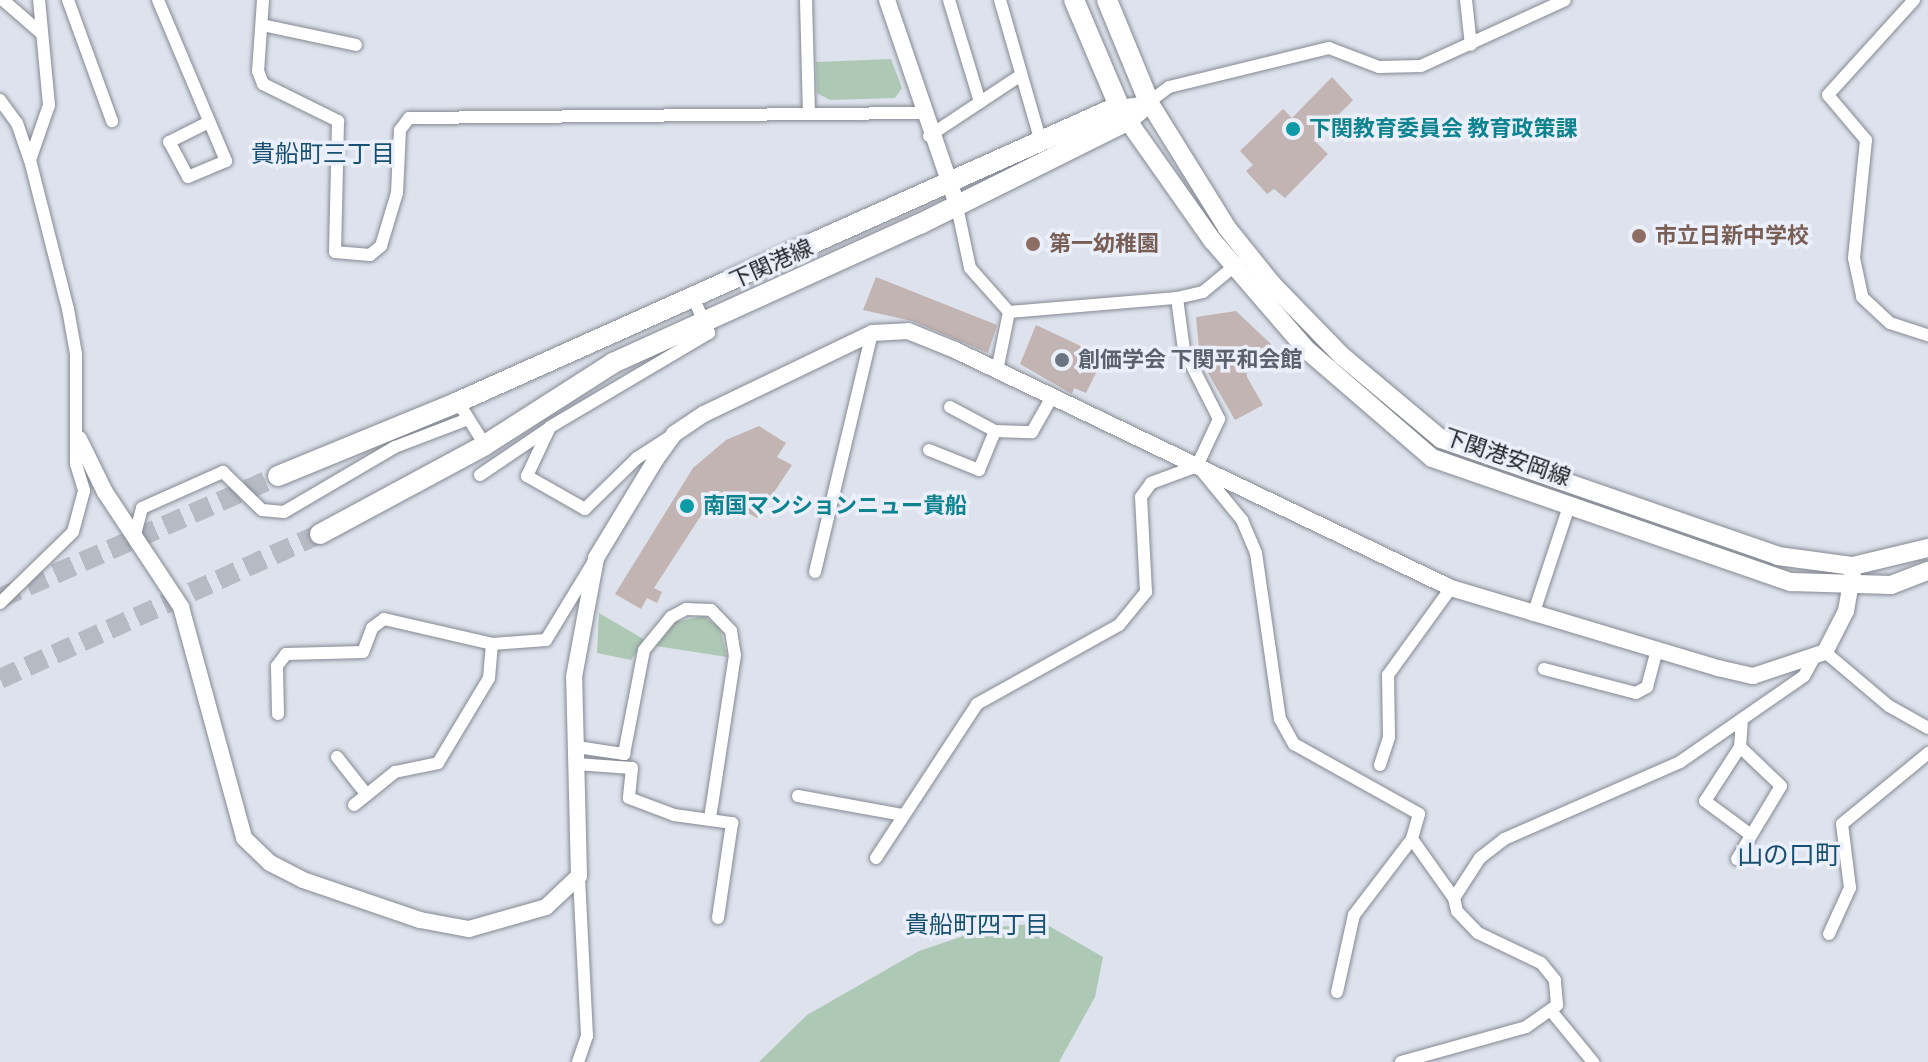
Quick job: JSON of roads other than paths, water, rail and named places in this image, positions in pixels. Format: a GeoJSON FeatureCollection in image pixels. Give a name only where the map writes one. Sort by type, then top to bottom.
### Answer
{"type":"FeatureCollection","features":[{"type":"Feature","properties":{"kind":"main road"},"geometry":{"type":"LineString","coordinates":[[1074,0],[1123,113]]}},
{"type":"Feature","properties":{"kind":"main road"},"geometry":{"type":"LineString","coordinates":[[1107,0],[1149,102]]}},
{"type":"Feature","properties":{"kind":"main road","name":"下関港線"},"geometry":{"type":"LineString","coordinates":[[320,534],[485,445],[575,383],[956,202],[1149,102]]}},
{"type":"Feature","properties":{"kind":"main road","name":"下関港安岡線"},"geometry":{"type":"LineString","coordinates":[[1149,102],[1241,261],[1342,356],[1441,439],[1778,556],[1853,566],[1928,548]]}},
{"type":"Feature","properties":{"kind":"main road","name":"下関港線"},"geometry":{"type":"LineString","coordinates":[[278,476],[463,411],[693,297],[946,180],[1040,139],[1123,113]]}},
{"type":"Feature","properties":{"kind":"main road","name":"下関港安岡線"},"geometry":{"type":"LineString","coordinates":[[1123,113],[1241,261],[1307,350],[1411,445],[1460,469],[1570,503],[1791,582],[1853,587],[1891,585],[1928,571]]}},
{"type":"Feature","properties":{"kind":"street"},"geometry":{"type":"LineString","coordinates":[[3,0],[41,33]]}},
{"type":"Feature","properties":{"kind":"street"},"geometry":{"type":"LineString","coordinates":[[30,160],[49,105],[39,0]]}},
{"type":"Feature","properties":{"kind":"street"},"geometry":{"type":"LineString","coordinates":[[68,0],[112,121]]}},
{"type":"Feature","properties":{"kind":"street"},"geometry":{"type":"LineString","coordinates":[[158,0],[226,161],[188,177],[169,142],[209,122]]}},
{"type":"Feature","properties":{"kind":"street"},"geometry":{"type":"LineString","coordinates":[[263,0],[258,71],[263,84],[338,121],[335,252],[370,255],[381,246],[397,193],[400,130],[409,118],[921,113]]}},
{"type":"Feature","properties":{"kind":"street"},"geometry":{"type":"LineString","coordinates":[[806,0],[809,112]]}},
{"type":"Feature","properties":{"kind":"street"},"geometry":{"type":"LineString","coordinates":[[887,0],[921,113],[956,202],[970,268],[1009,312]]}},
{"type":"Feature","properties":{"kind":"street"},"geometry":{"type":"LineString","coordinates":[[949,0],[980,102]]}},
{"type":"Feature","properties":{"kind":"street"},"geometry":{"type":"LineString","coordinates":[[1000,0],[1040,139]]}},
{"type":"Feature","properties":{"kind":"street"},"geometry":{"type":"LineString","coordinates":[[1466,0],[1471,45]]}},
{"type":"Feature","properties":{"kind":"street"},"geometry":{"type":"LineString","coordinates":[[1149,102],[1169,87],[1329,48],[1401,70],[1471,45],[1565,0]]}},
{"type":"Feature","properties":{"kind":"street"},"geometry":{"type":"LineString","coordinates":[[1914,0],[1828,95],[1866,140],[1854,258],[1862,297],[1890,323],[1928,335]]}},
{"type":"Feature","properties":{"kind":"street"},"geometry":{"type":"LineString","coordinates":[[262,25],[356,45]]}},
{"type":"Feature","properties":{"kind":"street"},"geometry":{"type":"LineString","coordinates":[[929,136],[1021,75]]}},
{"type":"Feature","properties":{"kind":"street"},"geometry":{"type":"LineString","coordinates":[[0,100],[17,123],[30,160],[73,339],[83,508],[73,532],[0,603]]}},
{"type":"Feature","properties":{"kind":"street"},"geometry":{"type":"LineString","coordinates":[[1009,312],[1177,298],[1203,292],[1241,261]]}},
{"type":"Feature","properties":{"kind":"street"},"geometry":{"type":"LineString","coordinates":[[480,475],[550,427],[709,333],[693,297]]}},
{"type":"Feature","properties":{"kind":"street"},"geometry":{"type":"LineString","coordinates":[[876,858],[977,704],[1119,625],[1137,604],[1150,581],[1141,497],[1151,483],[1197,466],[1219,419],[1184,350],[1177,298]]}},
{"type":"Feature","properties":{"kind":"street"},"geometry":{"type":"LineString","coordinates":[[997,371],[1009,312]]}},
{"type":"Feature","properties":{"kind":"street"},"geometry":{"type":"LineString","coordinates":[[550,427],[527,476],[580,509],[674,434],[872,333],[920,335],[1451,588],[1533,615],[1753,676],[1819,656]]}},
{"type":"Feature","properties":{"kind":"street"},"geometry":{"type":"LineString","coordinates":[[815,572],[872,333]]}},
{"type":"Feature","properties":{"kind":"street"},"geometry":{"type":"LineString","coordinates":[[950,407],[995,431],[1032,432],[1052,397]]}},
{"type":"Feature","properties":{"kind":"street"},"geometry":{"type":"LineString","coordinates":[[134,538],[142,508],[223,472],[262,510],[284,512],[463,411],[485,445]]}},
{"type":"Feature","properties":{"kind":"street"},"geometry":{"type":"LineString","coordinates":[[929,450],[979,470],[995,431]]}},
{"type":"Feature","properties":{"kind":"street"},"geometry":{"type":"LineString","coordinates":[[278,714],[280,658],[363,652],[372,628],[384,619],[492,644],[552,635],[575,584],[596,558],[674,434]]}},
{"type":"Feature","properties":{"kind":"street"},"geometry":{"type":"LineString","coordinates":[[79,439],[134,538],[181,607],[238,828],[270,863],[420,920],[469,929],[546,907],[579,876]]}},
{"type":"Feature","properties":{"kind":"street"},"geometry":{"type":"LineString","coordinates":[[1197,466],[1242,520],[1256,553],[1280,719],[1294,744],[1419,814],[1412,839],[1354,915],[1337,992]]}},
{"type":"Feature","properties":{"kind":"street"},"geometry":{"type":"LineString","coordinates":[[1533,615],[1570,503]]}},
{"type":"Feature","properties":{"kind":"street"},"geometry":{"type":"LineString","coordinates":[[578,1062],[587,1036],[574,677],[596,558]]}},
{"type":"Feature","properties":{"kind":"street"},"geometry":{"type":"LineString","coordinates":[[1454,898],[1480,858],[1504,839],[1656,776],[1804,676],[1819,656],[1853,587],[1853,566]]}},
{"type":"Feature","properties":{"kind":"street"},"geometry":{"type":"LineString","coordinates":[[1380,765],[1389,737],[1388,675],[1451,588]]}},
{"type":"Feature","properties":{"kind":"street"},"geometry":{"type":"LineString","coordinates":[[576,756],[624,754],[644,650],[671,617],[686,609],[711,610],[731,631],[735,655],[710,818]]}},
{"type":"Feature","properties":{"kind":"street"},"geometry":{"type":"LineString","coordinates":[[354,805],[395,772],[438,763],[489,678],[492,644]]}},
{"type":"Feature","properties":{"kind":"street"},"geometry":{"type":"LineString","coordinates":[[1544,669],[1636,693],[1647,687],[1657,649]]}},
{"type":"Feature","properties":{"kind":"street"},"geometry":{"type":"LineString","coordinates":[[1819,656],[1889,706],[1928,728]]}},
{"type":"Feature","properties":{"kind":"street"},"geometry":{"type":"LineString","coordinates":[[1742,719],[1740,747],[1705,801],[1751,835]]}},
{"type":"Feature","properties":{"kind":"street"},"geometry":{"type":"LineString","coordinates":[[1737,859],[1781,786],[1740,747]]}},
{"type":"Feature","properties":{"kind":"street"},"geometry":{"type":"LineString","coordinates":[[1829,934],[1850,888],[1842,824],[1928,753]]}},
{"type":"Feature","properties":{"kind":"street"},"geometry":{"type":"LineString","coordinates":[[576,756],[632,768],[629,798],[674,815],[732,823],[718,918]]}},
{"type":"Feature","properties":{"kind":"street"},"geometry":{"type":"LineString","coordinates":[[337,757],[367,795]]}},
{"type":"Feature","properties":{"kind":"street"},"geometry":{"type":"LineString","coordinates":[[798,796],[903,815]]}},
{"type":"Feature","properties":{"kind":"street"},"geometry":{"type":"LineString","coordinates":[[1401,1062],[1526,1027],[1552,1012],[1558,997],[1550,973],[1470,928],[1454,898],[1412,839]]}},
{"type":"Feature","properties":{"kind":"street"},"geometry":{"type":"LineString","coordinates":[[1552,1012],[1593,1062]]}},
{"type":"Feature","properties":{"kind":"tunnel"},"geometry":{"type":"LineString","coordinates":[[0,598],[278,476]]}},
{"type":"Feature","properties":{"kind":"tunnel"},"geometry":{"type":"LineString","coordinates":[[0,679],[320,534]]}},
{"type":"Feature","properties":{"kind":"place","name":"下関教育委員会 教育政策課"},"geometry":{"type":"Point","coordinates":[1293,129]}},
{"type":"Feature","properties":{"kind":"place","name":"市立日新中学校"},"geometry":{"type":"Point","coordinates":[1639,236]}},
{"type":"Feature","properties":{"kind":"place","name":"第一幼稚園"},"geometry":{"type":"Point","coordinates":[1033,244]}},
{"type":"Feature","properties":{"kind":"place","name":"創価学会 下関平和会館"},"geometry":{"type":"Point","coordinates":[1062,360]}},
{"type":"Feature","properties":{"kind":"place","name":"南国マンションニュー貴船"},"geometry":{"type":"Point","coordinates":[687,506]}},
{"type":"Feature","properties":{"kind":"district","name":"貴船町三丁目"},"geometry":{"type":"Point","coordinates":[323,153]}},
{"type":"Feature","properties":{"kind":"district","name":"山の口町"},"geometry":{"type":"Point","coordinates":[1789,855]}},
{"type":"Feature","properties":{"kind":"district","name":"貴船町四丁目"},"geometry":{"type":"Point","coordinates":[977,924]}}]}
